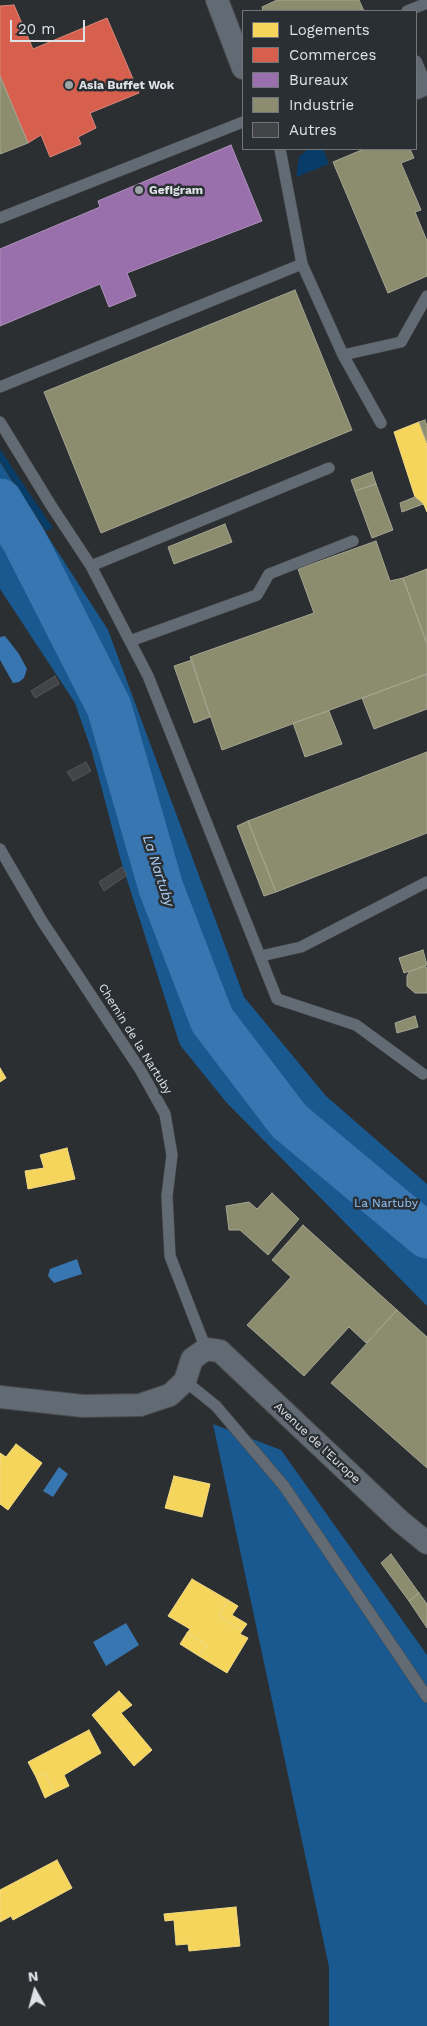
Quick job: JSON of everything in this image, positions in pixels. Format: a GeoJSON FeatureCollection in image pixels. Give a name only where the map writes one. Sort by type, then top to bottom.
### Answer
{"type":"FeatureCollection","features":[{"type":"Feature","properties":{"kind":"street"},"geometry":{"type":"LineString","coordinates":[[222,2],[242,65]]}},
{"type":"Feature","properties":{"kind":"street"},"geometry":{"type":"LineString","coordinates":[[0,1396],[84,1406],[140,1404],[170,1394],[186,1381],[192,1359],[206,1349]]}},
{"type":"Feature","properties":{"kind":"street","name":"Avenue de l'Europe"},"geometry":{"type":"LineString","coordinates":[[206,1349],[220,1351],[400,1521],[427,1543]]}},
{"type":"Feature","properties":{"kind":"lane"},"geometry":{"type":"LineString","coordinates":[[410,10],[427,3]]}},
{"type":"Feature","properties":{"kind":"lane"},"geometry":{"type":"LineString","coordinates":[[417,64],[423,85]]}},
{"type":"Feature","properties":{"kind":"lane"},"geometry":{"type":"LineString","coordinates":[[0,218],[242,122]]}},
{"type":"Feature","properties":{"kind":"lane"},"geometry":{"type":"LineString","coordinates":[[280,150],[302,264],[343,355],[381,424]]}},
{"type":"Feature","properties":{"kind":"lane"},"geometry":{"type":"LineString","coordinates":[[0,387],[22,376],[302,264]]}},
{"type":"Feature","properties":{"kind":"lane"},"geometry":{"type":"LineString","coordinates":[[343,355],[401,342],[427,296]]}},
{"type":"Feature","properties":{"kind":"lane"},"geometry":{"type":"LineString","coordinates":[[0,422],[91,566],[148,676],[208,831],[261,956],[276,999],[356,1026],[423,1074]]}},
{"type":"Feature","properties":{"kind":"lane"},"geometry":{"type":"LineString","coordinates":[[91,566],[330,468]]}},
{"type":"Feature","properties":{"kind":"lane"},"geometry":{"type":"LineString","coordinates":[[130,641],[257,595],[270,574],[353,541]]}},
{"type":"Feature","properties":{"kind":"lane","name":"Chemin de la Nartuby"},"geometry":{"type":"LineString","coordinates":[[0,849],[42,921],[141,1071],[165,1114],[172,1155],[167,1196],[170,1256],[206,1349]]}},
{"type":"Feature","properties":{"kind":"lane"},"geometry":{"type":"LineString","coordinates":[[261,956],[301,947],[427,882]]}},
{"type":"Feature","properties":{"kind":"lane"},"geometry":{"type":"LineString","coordinates":[[186,1381],[216,1406],[284,1486],[427,1697]]}},
{"type":"Feature","properties":{"kind":"shaded area"},"geometry":{"type":"Polygon","coordinates":[[[307,150],[323,150],[329,164],[296,177],[299,157],[307,150]]]}},
{"type":"Feature","properties":{"kind":"shaded area"},"geometry":{"type":"Polygon","coordinates":[[[0,449],[53,528],[46,531],[0,461],[0,449]]]}},
{"type":"Feature","properties":{"kind":"shaded area"},"geometry":{"type":"Polygon","coordinates":[[[5,636],[19,654],[27,669],[24,678],[19,682],[13,683],[0,660],[0,637],[5,636]]]}},
{"type":"Feature","properties":{"kind":"shaded area"},"geometry":{"type":"Polygon","coordinates":[[[77,1259],[82,1274],[54,1283],[48,1276],[50,1269],[77,1259]]]}},
{"type":"Feature","properties":{"kind":"shaded area"},"geometry":{"type":"Polygon","coordinates":[[[59,1467],[68,1474],[53,1497],[43,1491],[59,1467]]]}},
{"type":"Feature","properties":{"kind":"shaded area"},"geometry":{"type":"Polygon","coordinates":[[[126,1623],[139,1645],[106,1666],[93,1642],[126,1623]]]}},
{"type":"Feature","properties":{"kind":"green space","name":"La Nartuby"},"geometry":{"type":"Polygon","coordinates":[[[0,462],[108,630],[244,997],[326,1096],[427,1184],[427,1306],[226,1102],[180,1045],[121,861],[92,752],[75,703],[0,589],[0,462]]]}},
{"type":"Feature","properties":{"kind":"green space"},"geometry":{"type":"Polygon","coordinates":[[[213,1424],[281,1450],[427,1655],[427,2026],[329,2026],[329,1967],[213,1424]]]}},
{"type":"Feature","properties":{"kind":"building: Logements"},"geometry":{"type":"Polygon","coordinates":[[[419,422],[427,443],[427,512],[424,505],[415,497],[394,432],[419,422]]]}},
{"type":"Feature","properties":{"kind":"building: Logements"},"geometry":{"type":"Polygon","coordinates":[[[0,1068],[6,1078],[0,1082],[0,1068]]]}},
{"type":"Feature","properties":{"kind":"building: Logements"},"geometry":{"type":"Polygon","coordinates":[[[67,1148],[75,1179],[28,1189],[25,1171],[44,1168],[40,1155],[67,1148]]]}},
{"type":"Feature","properties":{"kind":"building: Logements"},"geometry":{"type":"Polygon","coordinates":[[[16,1444],[42,1463],[8,1510],[0,1504],[0,1453],[6,1457],[16,1444]]]}},
{"type":"Feature","properties":{"kind":"building: Logements"},"geometry":{"type":"Polygon","coordinates":[[[174,1476],[210,1484],[202,1517],[165,1508],[174,1476]]]}},
{"type":"Feature","properties":{"kind":"building: Logements"},"geometry":{"type":"Polygon","coordinates":[[[192,1579],[228,1600],[219,1616],[242,1631],[240,1634],[248,1638],[227,1673],[199,1656],[207,1645],[187,1633],[190,1629],[168,1616],[192,1579]]]}},
{"type":"Feature","properties":{"kind":"building: Logements"},"geometry":{"type":"Polygon","coordinates":[[[228,1600],[238,1606],[232,1615],[247,1624],[242,1631],[219,1616],[228,1600]]]}},
{"type":"Feature","properties":{"kind":"building: Logements"},"geometry":{"type":"Polygon","coordinates":[[[187,1633],[207,1645],[199,1656],[180,1644],[187,1633]]]}},
{"type":"Feature","properties":{"kind":"building: Logements"},"geometry":{"type":"Polygon","coordinates":[[[119,1691],[132,1705],[121,1713],[152,1750],[134,1766],[92,1715],[119,1691]]]}},
{"type":"Feature","properties":{"kind":"building: Logements"},"geometry":{"type":"Polygon","coordinates":[[[89,1730],[101,1753],[64,1775],[69,1786],[54,1793],[45,1773],[36,1777],[28,1762],[89,1730]]]}},
{"type":"Feature","properties":{"kind":"building: Logements"},"geometry":{"type":"Polygon","coordinates":[[[45,1773],[54,1793],[45,1798],[36,1777],[45,1773]]]}},
{"type":"Feature","properties":{"kind":"building: Logements"},"geometry":{"type":"Polygon","coordinates":[[[57,1860],[72,1888],[13,1920],[11,1916],[0,1922],[0,1890],[57,1860]]]}},
{"type":"Feature","properties":{"kind":"building: Logements"},"geometry":{"type":"Polygon","coordinates":[[[236,1907],[240,1946],[189,1951],[188,1944],[176,1945],[174,1920],[165,1921],[164,1914],[236,1907]]]}},
{"type":"Feature","properties":{"kind":"building: Commerces","name":"Asia Buffet Wok"},"geometry":{"type":"Polygon","coordinates":[[[14,5],[33,49],[107,18],[139,93],[90,113],[96,128],[78,137],[81,144],[50,157],[41,135],[28,143],[0,76],[0,6],[14,5]]]}},
{"type":"Feature","properties":{"kind":"building: Bureaux"},"geometry":{"type":"Polygon","coordinates":[[[231,145],[262,221],[127,273],[136,296],[109,307],[100,284],[0,326],[0,249],[100,207],[98,201],[231,145]]]}},
{"type":"Feature","properties":{"kind":"building: Industrie"},"geometry":{"type":"Polygon","coordinates":[[[277,0],[359,0],[364,10],[263,10],[262,7],[277,0]]]}},
{"type":"Feature","properties":{"kind":"building: Industrie"},"geometry":{"type":"Polygon","coordinates":[[[0,76],[28,143],[0,154],[0,76]]]}},
{"type":"Feature","properties":{"kind":"building: Industrie"},"geometry":{"type":"Polygon","coordinates":[[[362,150],[410,150],[414,158],[401,163],[421,210],[415,212],[427,241],[427,276],[388,293],[333,162],[362,150]]]}},
{"type":"Feature","properties":{"kind":"building: Industrie"},"geometry":{"type":"Polygon","coordinates":[[[295,290],[352,430],[101,533],[44,392],[295,290]]]}},
{"type":"Feature","properties":{"kind":"building: Industrie"},"geometry":{"type":"Polygon","coordinates":[[[425,420],[427,426],[427,443],[419,422],[425,420]]]}},
{"type":"Feature","properties":{"kind":"building: Industrie"},"geometry":{"type":"Polygon","coordinates":[[[372,472],[376,484],[355,491],[351,480],[372,472]]]}},
{"type":"Feature","properties":{"kind":"building: Industrie"},"geometry":{"type":"Polygon","coordinates":[[[376,484],[393,530],[372,538],[355,491],[376,484]]]}},
{"type":"Feature","properties":{"kind":"building: Industrie"},"geometry":{"type":"Polygon","coordinates":[[[415,497],[423,504],[402,512],[400,503],[415,497]]]}},
{"type":"Feature","properties":{"kind":"building: Industrie"},"geometry":{"type":"Polygon","coordinates":[[[225,524],[232,542],[174,564],[168,547],[225,524]]]}},
{"type":"Feature","properties":{"kind":"building: Industrie"},"geometry":{"type":"Polygon","coordinates":[[[376,541],[390,581],[403,578],[427,644],[427,674],[222,750],[190,657],[314,613],[298,569],[376,541]]]}},
{"type":"Feature","properties":{"kind":"building: Industrie"},"geometry":{"type":"Polygon","coordinates":[[[427,569],[427,644],[403,578],[427,569]]]}},
{"type":"Feature","properties":{"kind":"building: Industrie"},"geometry":{"type":"Polygon","coordinates":[[[192,660],[210,717],[194,723],[174,666],[192,660]]]}},
{"type":"Feature","properties":{"kind":"building: Industrie"},"geometry":{"type":"Polygon","coordinates":[[[427,674],[427,709],[374,729],[362,698],[427,674]]]}},
{"type":"Feature","properties":{"kind":"building: Industrie"},"geometry":{"type":"Polygon","coordinates":[[[329,711],[342,744],[305,757],[293,723],[329,711]]]}},
{"type":"Feature","properties":{"kind":"building: Industrie"},"geometry":{"type":"Polygon","coordinates":[[[427,752],[427,833],[276,892],[248,821],[427,752]]]}},
{"type":"Feature","properties":{"kind":"building: Industrie"},"geometry":{"type":"Polygon","coordinates":[[[248,821],[276,892],[264,896],[237,826],[248,821]]]}},
{"type":"Feature","properties":{"kind":"building: Industrie"},"geometry":{"type":"Polygon","coordinates":[[[423,950],[427,965],[404,973],[399,958],[423,950]]]}},
{"type":"Feature","properties":{"kind":"building: Industrie"},"geometry":{"type":"Polygon","coordinates":[[[425,966],[427,968],[427,993],[415,993],[407,986],[407,976],[409,972],[425,966]]]}},
{"type":"Feature","properties":{"kind":"building: Industrie"},"geometry":{"type":"Polygon","coordinates":[[[415,1016],[418,1027],[397,1033],[395,1023],[415,1016]]]}},
{"type":"Feature","properties":{"kind":"building: Industrie"},"geometry":{"type":"Polygon","coordinates":[[[272,1193],[299,1219],[268,1255],[240,1230],[229,1230],[226,1206],[249,1202],[257,1209],[272,1193]]]}},
{"type":"Feature","properties":{"kind":"building: Industrie"},"geometry":{"type":"Polygon","coordinates":[[[303,1225],[397,1310],[366,1343],[349,1327],[304,1376],[247,1325],[291,1277],[272,1260],[303,1225]]]}},
{"type":"Feature","properties":{"kind":"building: Industrie"},"geometry":{"type":"Polygon","coordinates":[[[397,1310],[427,1337],[427,1468],[331,1383],[397,1310]]]}},
{"type":"Feature","properties":{"kind":"building: Industrie"},"geometry":{"type":"Polygon","coordinates":[[[391,1554],[419,1593],[409,1601],[381,1563],[391,1554]]]}},
{"type":"Feature","properties":{"kind":"building: Industrie"},"geometry":{"type":"Polygon","coordinates":[[[419,1593],[427,1604],[427,1628],[409,1601],[419,1593]]]}},
{"type":"Feature","properties":{"kind":"building: Autres"},"geometry":{"type":"Polygon","coordinates":[[[55,676],[59,684],[35,698],[31,691],[55,676]]]}},
{"type":"Feature","properties":{"kind":"building: Autres"},"geometry":{"type":"Polygon","coordinates":[[[86,762],[91,771],[73,781],[67,772],[86,762]]]}},
{"type":"Feature","properties":{"kind":"building: Autres"},"geometry":{"type":"Polygon","coordinates":[[[122,867],[127,875],[104,891],[99,882],[122,867]]]}},
{"type":"Feature","properties":{"kind":"waterway","name":"La Nartuby"},"geometry":{"type":"LineString","coordinates":[[0,501],[24,540],[109,707],[161,888],[212,1020],[289,1121],[427,1236]]}},
{"type":"Feature","properties":{"kind":"place","name":"Asia Buffet Wok"},"geometry":{"type":"Point","coordinates":[69,85]}},
{"type":"Feature","properties":{"kind":"place","name":"Gefigram"},"geometry":{"type":"Point","coordinates":[139,190]}}]}
